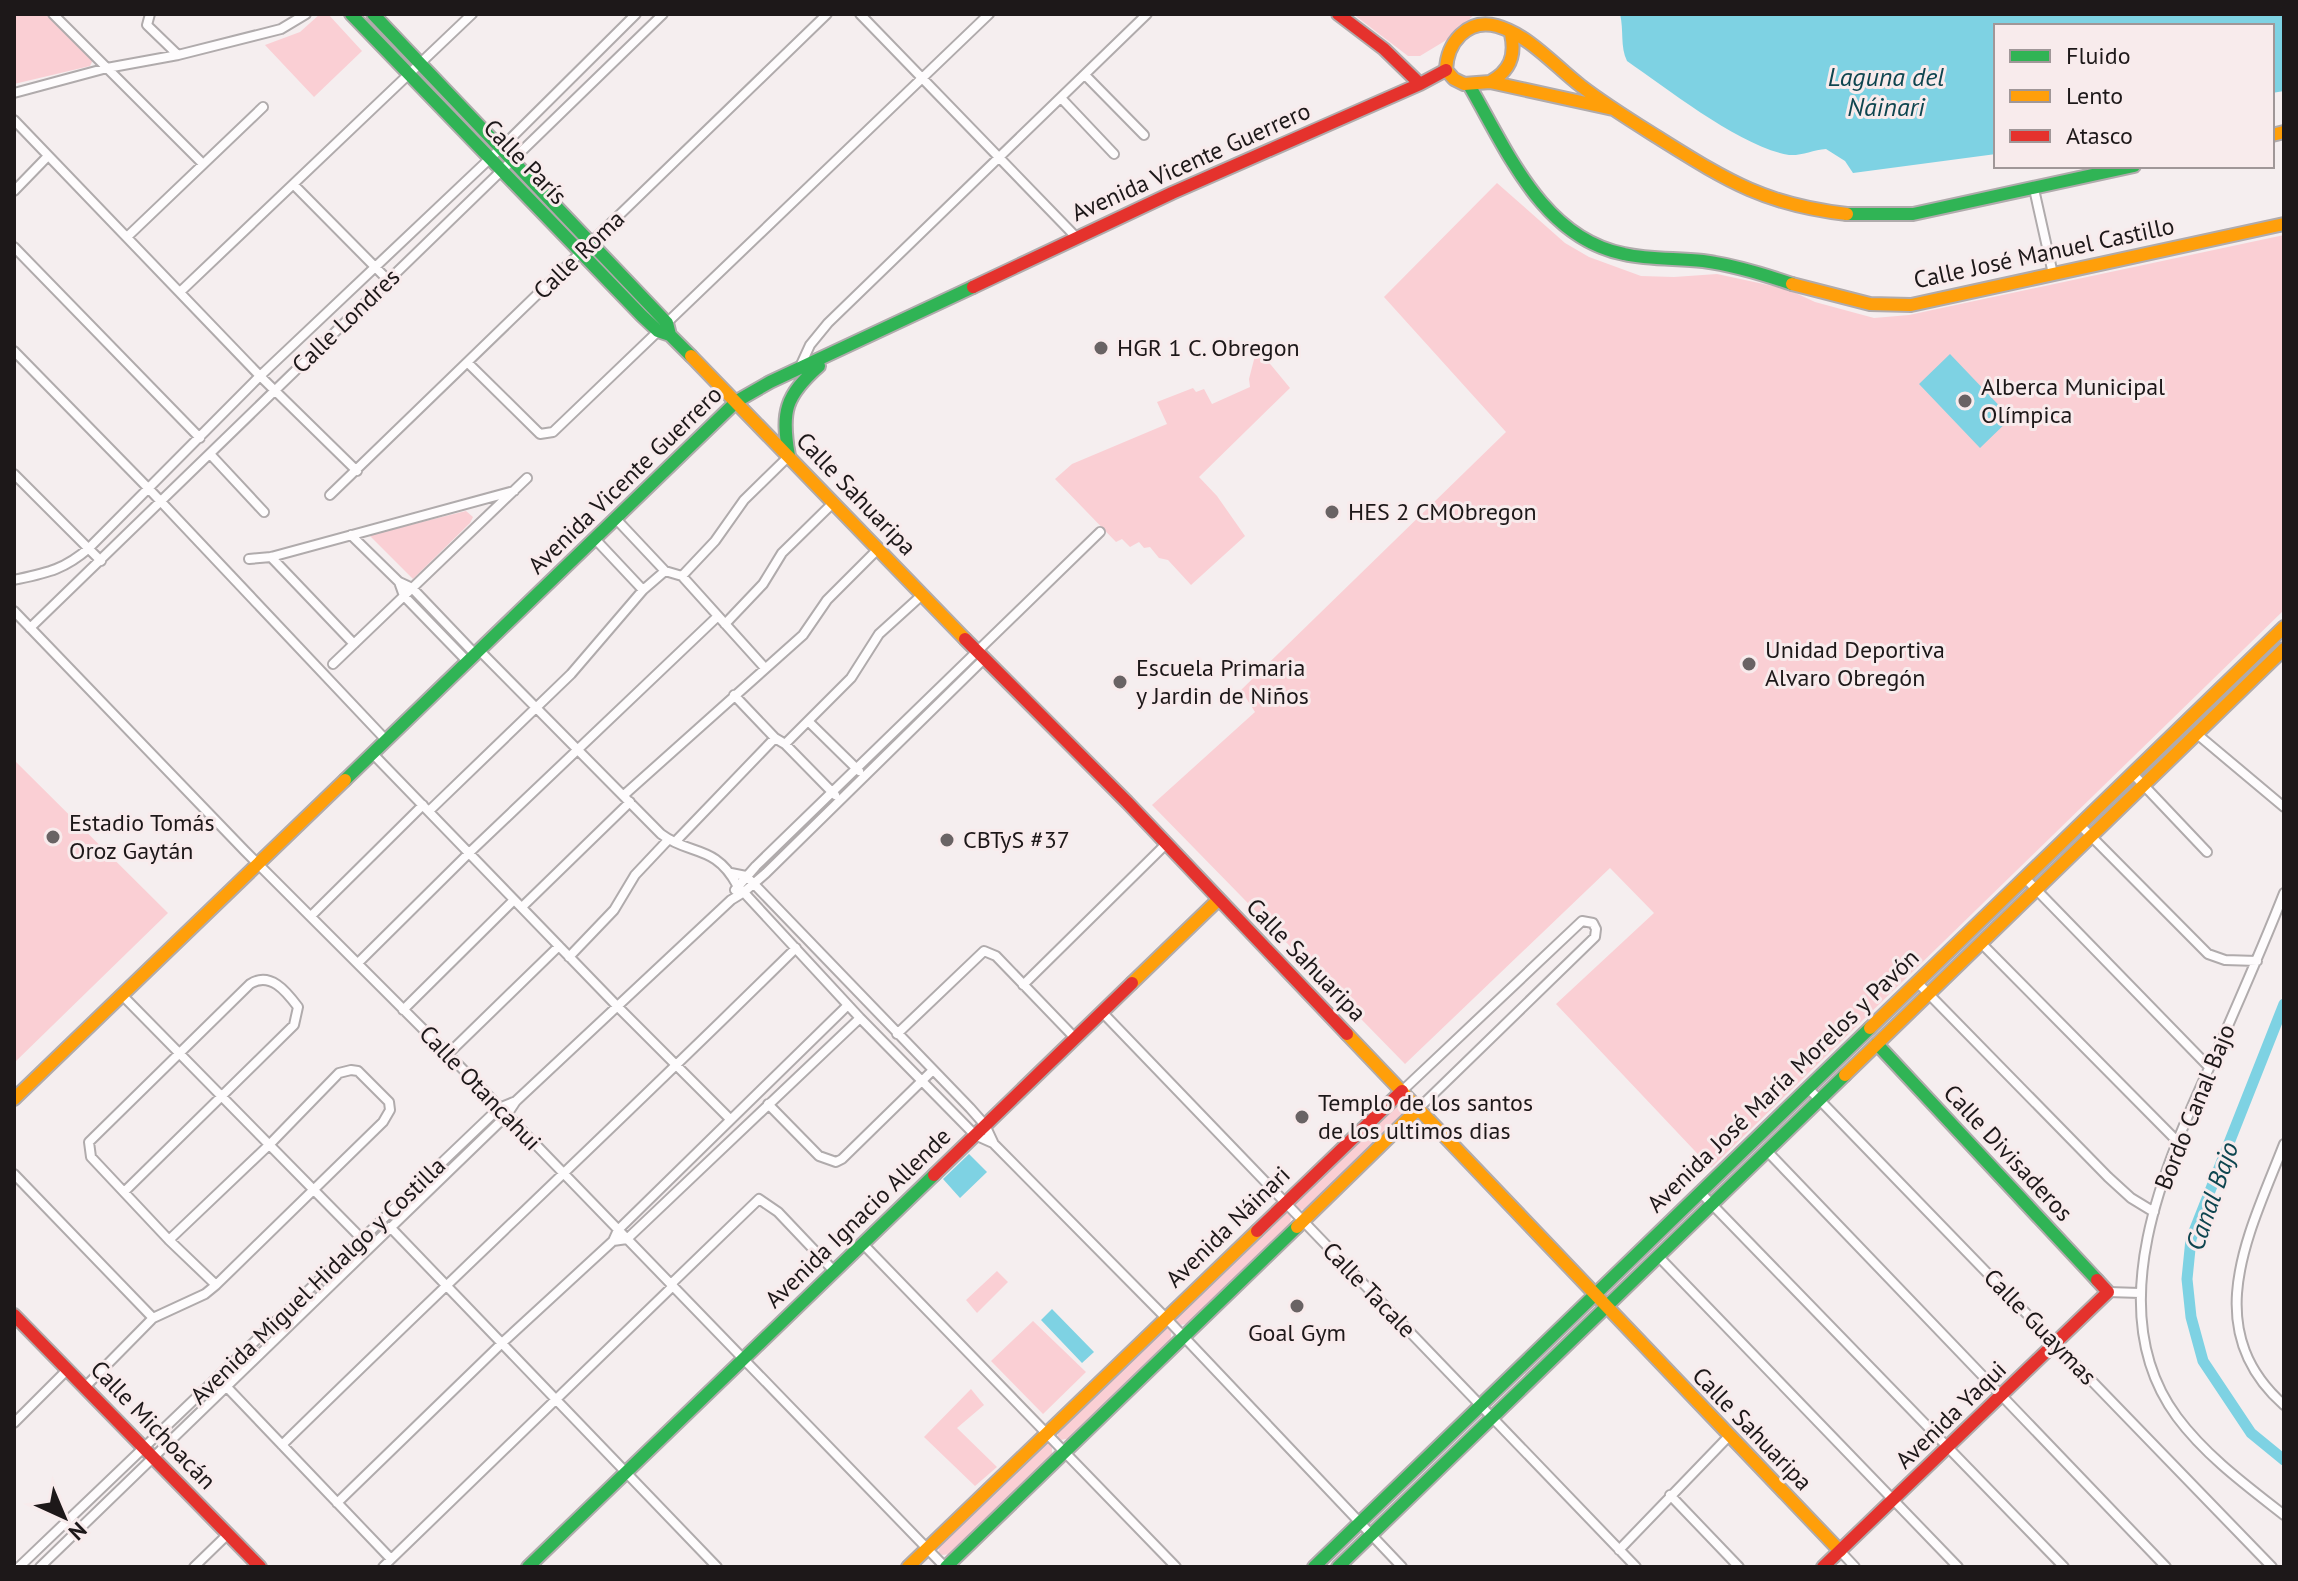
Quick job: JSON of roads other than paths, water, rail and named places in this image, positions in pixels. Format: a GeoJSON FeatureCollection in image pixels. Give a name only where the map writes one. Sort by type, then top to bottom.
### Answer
{"type":"FeatureCollection","features":[{"type":"Feature","properties":{"kind":"main road","name":"Calle París"},"geometry":{"type":"LineString","coordinates":[[351,14],[581,253],[737,401]]}},
{"type":"Feature","properties":{"kind":"main road","name":"Calle París"},"geometry":{"type":"LineString","coordinates":[[373,14],[591,243],[665,330]]}},
{"type":"Feature","properties":{"kind":"main road"},"geometry":{"type":"LineString","coordinates":[[1338,14],[1384,49],[1420,84]]}},
{"type":"Feature","properties":{"kind":"main road"},"geometry":{"type":"LineString","coordinates":[[1613,109],[1490,82],[1469,85],[1454,79],[1446,70],[1449,48],[1466,30],[1489,25],[1511,34],[1613,109],[1739,187],[1820,211],[1886,216],[1913,214],[2125,168]]}},
{"type":"Feature","properties":{"kind":"main road"},"geometry":{"type":"LineString","coordinates":[[1490,82],[1502,75],[1511,63],[1514,48],[1511,34]]}},
{"type":"Feature","properties":{"kind":"main road","name":"Avenida Vicente Guerrero"},"geometry":{"type":"LineString","coordinates":[[14,1099],[737,401],[1172,193],[1446,70]]}},
{"type":"Feature","properties":{"kind":"main road","name":"Calle José Manuel Castillo"},"geometry":{"type":"LineString","coordinates":[[1469,85],[1529,185],[1546,208],[1574,235],[1609,252],[1648,259],[1720,263],[1847,299],[1891,306],[1941,300],[2284,224]]}},
{"type":"Feature","properties":{"kind":"main road"},"geometry":{"type":"LineString","coordinates":[[789,456],[784,431],[786,404],[797,385],[835,353]]}},
{"type":"Feature","properties":{"kind":"main road","name":"Calle Sahuaripa"},"geometry":{"type":"LineString","coordinates":[[737,401],[922,595],[1129,804],[1419,1108],[1593,1296],[1840,1551]]}},
{"type":"Feature","properties":{"kind":"main road","name":"Avenida José María Morelos y Pavón"},"geometry":{"type":"LineString","coordinates":[[1314,1567],[2284,627]]}},
{"type":"Feature","properties":{"kind":"main road","name":"Avenida José María Morelos y Pavón"},"geometry":{"type":"LineString","coordinates":[[1338,1567],[2284,649]]}},
{"type":"Feature","properties":{"kind":"main road"},"geometry":{"type":"LineString","coordinates":[[2241,670],[2252,680]]}},
{"type":"Feature","properties":{"kind":"main road","name":"Avenida Ignacio Allende"},"geometry":{"type":"LineString","coordinates":[[528,1567],[1218,900]]}},
{"type":"Feature","properties":{"kind":"main road","name":"Calle Divisaderos"},"geometry":{"type":"LineString","coordinates":[[1877,1044],[2108,1292]]}},
{"type":"Feature","properties":{"kind":"main road","name":"Avenida Náinari"},"geometry":{"type":"LineString","coordinates":[[908,1567],[1402,1091]]}},
{"type":"Feature","properties":{"kind":"main road","name":"Avenida Náinari"},"geometry":{"type":"LineString","coordinates":[[945,1567],[1419,1108]]}},
{"type":"Feature","properties":{"kind":"main road","name":"Avenida Yaqui"},"geometry":{"type":"LineString","coordinates":[[1823,1567],[1895,1501],[2108,1292]]}},
{"type":"Feature","properties":{"kind":"main road","name":"Calle Michoacán"},"geometry":{"type":"LineString","coordinates":[[14,1315],[260,1567]]}},
{"type":"Feature","properties":{"kind":"street"},"geometry":{"type":"LineString","coordinates":[[53,14],[203,164]]}},
{"type":"Feature","properties":{"kind":"street"},"geometry":{"type":"LineString","coordinates":[[150,14],[147,25],[178,55]]}},
{"type":"Feature","properties":{"kind":"street"},"geometry":{"type":"LineString","coordinates":[[14,93],[107,68],[178,55],[281,29],[306,14]]}},
{"type":"Feature","properties":{"kind":"street"},"geometry":{"type":"LineString","coordinates":[[180,292],[472,14]]}},
{"type":"Feature","properties":{"kind":"street","name":"Calle Londres"},"geometry":{"type":"LineString","coordinates":[[14,580],[56,571],[89,548],[260,376],[501,148],[636,14]]}},
{"type":"Feature","properties":{"kind":"street","name":"Calle Londres"},"geometry":{"type":"LineString","coordinates":[[30,628],[663,14]]}},
{"type":"Feature","properties":{"kind":"street","name":"Calle Roma"},"geometry":{"type":"LineString","coordinates":[[330,495],[827,14]]}},
{"type":"Feature","properties":{"kind":"street"},"geometry":{"type":"LineString","coordinates":[[860,14],[1077,238]]}},
{"type":"Feature","properties":{"kind":"street"},"geometry":{"type":"LineString","coordinates":[[468,363],[540,434],[549,434],[557,429],[665,330],[989,14]]}},
{"type":"Feature","properties":{"kind":"street"},"geometry":{"type":"LineString","coordinates":[[1130,14],[1144,17]]}},
{"type":"Feature","properties":{"kind":"street"},"geometry":{"type":"LineString","coordinates":[[798,370],[810,345],[828,323],[1144,17]]}},
{"type":"Feature","properties":{"kind":"street"},"geometry":{"type":"LineString","coordinates":[[1085,75],[1144,135]]}},
{"type":"Feature","properties":{"kind":"street"},"geometry":{"type":"LineString","coordinates":[[1061,98],[1114,154]]}},
{"type":"Feature","properties":{"kind":"street"},"geometry":{"type":"LineString","coordinates":[[127,237],[263,107]]}},
{"type":"Feature","properties":{"kind":"street"},"geometry":{"type":"LineString","coordinates":[[14,120],[260,376],[357,471]]}},
{"type":"Feature","properties":{"kind":"street"},"geometry":{"type":"LineString","coordinates":[[14,191],[48,156]]}},
{"type":"Feature","properties":{"kind":"street"},"geometry":{"type":"LineString","coordinates":[[294,185],[388,280]]}},
{"type":"Feature","properties":{"kind":"street"},"geometry":{"type":"LineString","coordinates":[[2034,189],[2053,274]]}},
{"type":"Feature","properties":{"kind":"street"},"geometry":{"type":"LineString","coordinates":[[14,247],[200,438]]}},
{"type":"Feature","properties":{"kind":"street"},"geometry":{"type":"LineString","coordinates":[[14,351],[386,740]]}},
{"type":"Feature","properties":{"kind":"street"},"geometry":{"type":"LineString","coordinates":[[210,454],[264,512]]}},
{"type":"Feature","properties":{"kind":"street"},"geometry":{"type":"LineString","coordinates":[[682,576],[715,541],[744,500],[789,456]]}},
{"type":"Feature","properties":{"kind":"street"},"geometry":{"type":"LineString","coordinates":[[14,474],[101,561]]}},
{"type":"Feature","properties":{"kind":"street"},"geometry":{"type":"LineString","coordinates":[[333,664],[527,478]]}},
{"type":"Feature","properties":{"kind":"street"},"geometry":{"type":"LineString","coordinates":[[249,559],[271,557],[514,491]]}},
{"type":"Feature","properties":{"kind":"street"},"geometry":{"type":"LineString","coordinates":[[725,624],[763,584],[782,553],[834,502]]}},
{"type":"Feature","properties":{"kind":"street"},"geometry":{"type":"LineString","coordinates":[[617,520],[665,571],[682,576],[765,668]]}},
{"type":"Feature","properties":{"kind":"street","name":"Avenida Miguel Hidalgo y Costilla"},"geometry":{"type":"LineString","coordinates":[[741,889],[754,884],[865,778],[1100,532]]}},
{"type":"Feature","properties":{"kind":"street"},"geometry":{"type":"LineString","coordinates":[[351,535],[399,582],[412,588],[474,655]]}},
{"type":"Feature","properties":{"kind":"street"},"geometry":{"type":"LineString","coordinates":[[596,540],[643,590]]}},
{"type":"Feature","properties":{"kind":"street"},"geometry":{"type":"LineString","coordinates":[[522,907],[627,798],[734,695],[803,635],[827,600],[878,549]]}},
{"type":"Feature","properties":{"kind":"street"},"geometry":{"type":"LineString","coordinates":[[271,557],[354,644]]}},
{"type":"Feature","properties":{"kind":"street"},"geometry":{"type":"LineString","coordinates":[[311,916],[536,707],[585,658],[643,590],[665,571]]}},
{"type":"Feature","properties":{"kind":"street"},"geometry":{"type":"LineString","coordinates":[[399,582],[404,596],[536,707],[672,841],[708,853],[731,873],[741,889],[860,1018],[922,1082],[980,1130],[1166,1318],[1402,1567]]}},
{"type":"Feature","properties":{"kind":"street"},"geometry":{"type":"LineString","coordinates":[[785,744],[851,678],[879,634],[922,595]]}},
{"type":"Feature","properties":{"kind":"street","name":"Calle Otancahui"},"geometry":{"type":"LineString","coordinates":[[14,611],[945,1567]]}},
{"type":"Feature","properties":{"kind":"street"},"geometry":{"type":"LineString","coordinates":[[358,963],[718,616]]}},
{"type":"Feature","properties":{"kind":"street","name":"Avenida Miguel Hidalgo y Costilla"},"geometry":{"type":"LineString","coordinates":[[40,1567],[506,1116],[516,1101],[731,900],[741,889],[746,876],[832,792],[981,654]]}},
{"type":"Feature","properties":{"kind":"street"},"geometry":{"type":"LineString","coordinates":[[734,695],[841,801]]}},
{"type":"Feature","properties":{"kind":"street"},"geometry":{"type":"LineString","coordinates":[[808,721],[865,778]]}},
{"type":"Feature","properties":{"kind":"street"},"geometry":{"type":"LineString","coordinates":[[2197,734],[2284,807]]}},
{"type":"Feature","properties":{"kind":"street"},"geometry":{"type":"LineString","coordinates":[[569,957],[614,910],[635,875],[775,738]]}},
{"type":"Feature","properties":{"kind":"street"},"geometry":{"type":"LineString","coordinates":[[373,754],[730,1119]]}},
{"type":"Feature","properties":{"kind":"street"},"geometry":{"type":"LineString","coordinates":[[2134,775],[2207,852]]}},
{"type":"Feature","properties":{"kind":"street"},"geometry":{"type":"LineString","coordinates":[[2081,826],[2208,954],[2225,960],[2257,961]]}},
{"type":"Feature","properties":{"kind":"street"},"geometry":{"type":"LineString","coordinates":[[1023,985],[1165,845]]}},
{"type":"Feature","properties":{"kind":"street"},"geometry":{"type":"LineString","coordinates":[[731,873],[746,876],[754,884],[932,1071],[980,1130]]}},
{"type":"Feature","properties":{"kind":"street"},"geometry":{"type":"LineString","coordinates":[[2026,879],[2209,1067]]}},
{"type":"Feature","properties":{"kind":"street","name":"Bordo Canal Bajo"},"geometry":{"type":"LineString","coordinates":[[2284,893],[2177,1141],[2154,1212],[2140,1293],[2147,1350],[2155,1376],[2177,1417],[2225,1467],[2284,1515]]}},
{"type":"Feature","properties":{"kind":"street"},"geometry":{"type":"LineString","coordinates":[[403,1010],[514,900]]}},
{"type":"Feature","properties":{"kind":"street","name":"Avenida Náinari"},"geometry":{"type":"LineString","coordinates":[[1402,1091],[1582,921],[1593,923],[1595,937],[1419,1108]]}},
{"type":"Feature","properties":{"kind":"street"},"geometry":{"type":"LineString","coordinates":[[1981,943],[2177,1141]]}},
{"type":"Feature","properties":{"kind":"street"},"geometry":{"type":"LineString","coordinates":[[448,1054],[559,946]]}},
{"type":"Feature","properties":{"kind":"street"},"geometry":{"type":"LineString","coordinates":[[282,1445],[446,1285],[565,1175],[796,948]]}},
{"type":"Feature","properties":{"kind":"street"},"geometry":{"type":"LineString","coordinates":[[897,1034],[984,951],[996,956],[1075,1038]]}},
{"type":"Feature","properties":{"kind":"street"},"geometry":{"type":"LineString","coordinates":[[124,1192],[223,1097],[296,1021],[298,1007],[270,979],[254,981],[178,1051],[91,1137],[88,1148],[91,1157],[169,1240],[216,1285]]}},
{"type":"Feature","properties":{"kind":"street"},"geometry":{"type":"LineString","coordinates":[[1917,982],[2120,1189],[2154,1212]]}},
{"type":"Feature","properties":{"kind":"street"},"geometry":{"type":"LineString","coordinates":[[122,995],[370,1247]]}},
{"type":"Feature","properties":{"kind":"street"},"geometry":{"type":"LineString","coordinates":[[337,1503],[502,1343],[613,1241],[618,1230],[848,1005]]}},
{"type":"Feature","properties":{"kind":"street","name":"Calle Tacale"},"geometry":{"type":"LineString","coordinates":[[1102,1012],[1636,1567]]}},
{"type":"Feature","properties":{"kind":"street"},"geometry":{"type":"LineString","coordinates":[[613,1241],[627,1239],[860,1018]]}},
{"type":"Feature","properties":{"kind":"street"},"geometry":{"type":"LineString","coordinates":[[85,1387],[153,1318],[205,1294],[216,1285],[387,1116],[390,1105],[358,1071],[339,1073],[169,1240]]}},
{"type":"Feature","properties":{"kind":"street"},"geometry":{"type":"LineString","coordinates":[[768,1104],[819,1156],[836,1162],[932,1071]]}},
{"type":"Feature","properties":{"kind":"street","name":"Calle Guaymas"},"geometry":{"type":"LineString","coordinates":[[1808,1088],[2272,1567]]}},
{"type":"Feature","properties":{"kind":"street","name":"Avenida Miguel Hidalgo y Costilla"},"geometry":{"type":"LineString","coordinates":[[19,1567],[499,1108],[516,1101]]}},
{"type":"Feature","properties":{"kind":"street"},"geometry":{"type":"LineString","coordinates":[[2284,1144],[2242,1255],[2236,1297],[2237,1320],[2251,1365],[2284,1405]]}},
{"type":"Feature","properties":{"kind":"street"},"geometry":{"type":"LineString","coordinates":[[1767,1151],[2166,1567]]}},
{"type":"Feature","properties":{"kind":"street"},"geometry":{"type":"LineString","coordinates":[[14,1174],[153,1318]]}},
{"type":"Feature","properties":{"kind":"street"},"geometry":{"type":"LineString","coordinates":[[1700,1192],[2064,1567]]}},
{"type":"Feature","properties":{"kind":"street"},"geometry":{"type":"LineString","coordinates":[[383,1567],[759,1199],[778,1212],[834,1271]]}},
{"type":"Feature","properties":{"kind":"street"},"geometry":{"type":"LineString","coordinates":[[390,1227],[717,1567]]}},
{"type":"Feature","properties":{"kind":"street"},"geometry":{"type":"LineString","coordinates":[[863,1244],[1176,1567]]}},
{"type":"Feature","properties":{"kind":"street"},"geometry":{"type":"LineString","coordinates":[[1658,1256],[1958,1567]]}},
{"type":"Feature","properties":{"kind":"street"},"geometry":{"type":"LineString","coordinates":[[2108,1292],[2140,1293]]}},
{"type":"Feature","properties":{"kind":"street"},"geometry":{"type":"LineString","coordinates":[[14,1423],[68,1369]]}},
{"type":"Feature","properties":{"kind":"street"},"geometry":{"type":"LineString","coordinates":[[217,1377],[391,1559]]}},
{"type":"Feature","properties":{"kind":"street"},"geometry":{"type":"LineString","coordinates":[[1619,1550],[1729,1436]]}},
{"type":"Feature","properties":{"kind":"street"},"geometry":{"type":"LineString","coordinates":[[1670,1495],[1739,1567]]}},
{"type":"Feature","properties":{"kind":"street"},"geometry":{"type":"LineString","coordinates":[[194,1567],[228,1534]]}},
{"type":"Feature","properties":{"kind":"street"},"geometry":{"type":"LineString","coordinates":[[1840,1551],[1855,1567]]}},
{"type":"Feature","properties":{"kind":"water","name":"Laguna del Náinari"},"geometry":{"type":"Polygon","coordinates":[[[1620,14],[2284,14],[2284,91],[2274,93],[2274,24],[1994,24],[1994,154],[1853,173],[1845,161],[1826,149],[1794,155],[1770,150],[1749,141],[1684,101],[1627,61],[1620,14]]]}},
{"type":"Feature","properties":{"kind":"water","name":"Alberca Municipal Olímpica"},"geometry":{"type":"Polygon","coordinates":[[[1950,354],[2011,418],[1980,448],[1919,384],[1950,354]]]}},
{"type":"Feature","properties":{"kind":"water"},"geometry":{"type":"Polygon","coordinates":[[[969,1154],[987,1172],[960,1198],[943,1179],[969,1154]]]}},
{"type":"Feature","properties":{"kind":"water"},"geometry":{"type":"Polygon","coordinates":[[[1052,1309],[1094,1352],[1082,1363],[1041,1320],[1052,1309]]]}},
{"type":"Feature","properties":{"kind":"waterway","name":"Canal Bajo"},"geometry":{"type":"LineString","coordinates":[[2284,1004],[2191,1239],[2187,1279],[2191,1317],[2203,1361],[2251,1433],[2284,1460]]}},
{"type":"Feature","properties":{"kind":"place","name":"HGR 1 C. Obregon"},"geometry":{"type":"Point","coordinates":[1101,348]}},
{"type":"Feature","properties":{"kind":"place","name":"Alberca Municipal Olímpica"},"geometry":{"type":"Point","coordinates":[1965,401]}},
{"type":"Feature","properties":{"kind":"place","name":"HES 2 CMObregon"},"geometry":{"type":"Point","coordinates":[1332,512]}},
{"type":"Feature","properties":{"kind":"place","name":"Unidad Deportiva Alvaro Obregón"},"geometry":{"type":"Point","coordinates":[1749,664]}},
{"type":"Feature","properties":{"kind":"place","name":"Escuela Primaria y Jardin de Niños"},"geometry":{"type":"Point","coordinates":[1120,682]}},
{"type":"Feature","properties":{"kind":"place","name":"Estadio Tomás Oroz Gaytán"},"geometry":{"type":"Point","coordinates":[53,837]}},
{"type":"Feature","properties":{"kind":"place","name":"CBTyS #37"},"geometry":{"type":"Point","coordinates":[947,840]}},
{"type":"Feature","properties":{"kind":"place","name":"Templo de los santos de los ultimos dias"},"geometry":{"type":"Point","coordinates":[1302,1117]}},
{"type":"Feature","properties":{"kind":"place","name":"Goal Gym"},"geometry":{"type":"Point","coordinates":[1297,1306]}}]}
